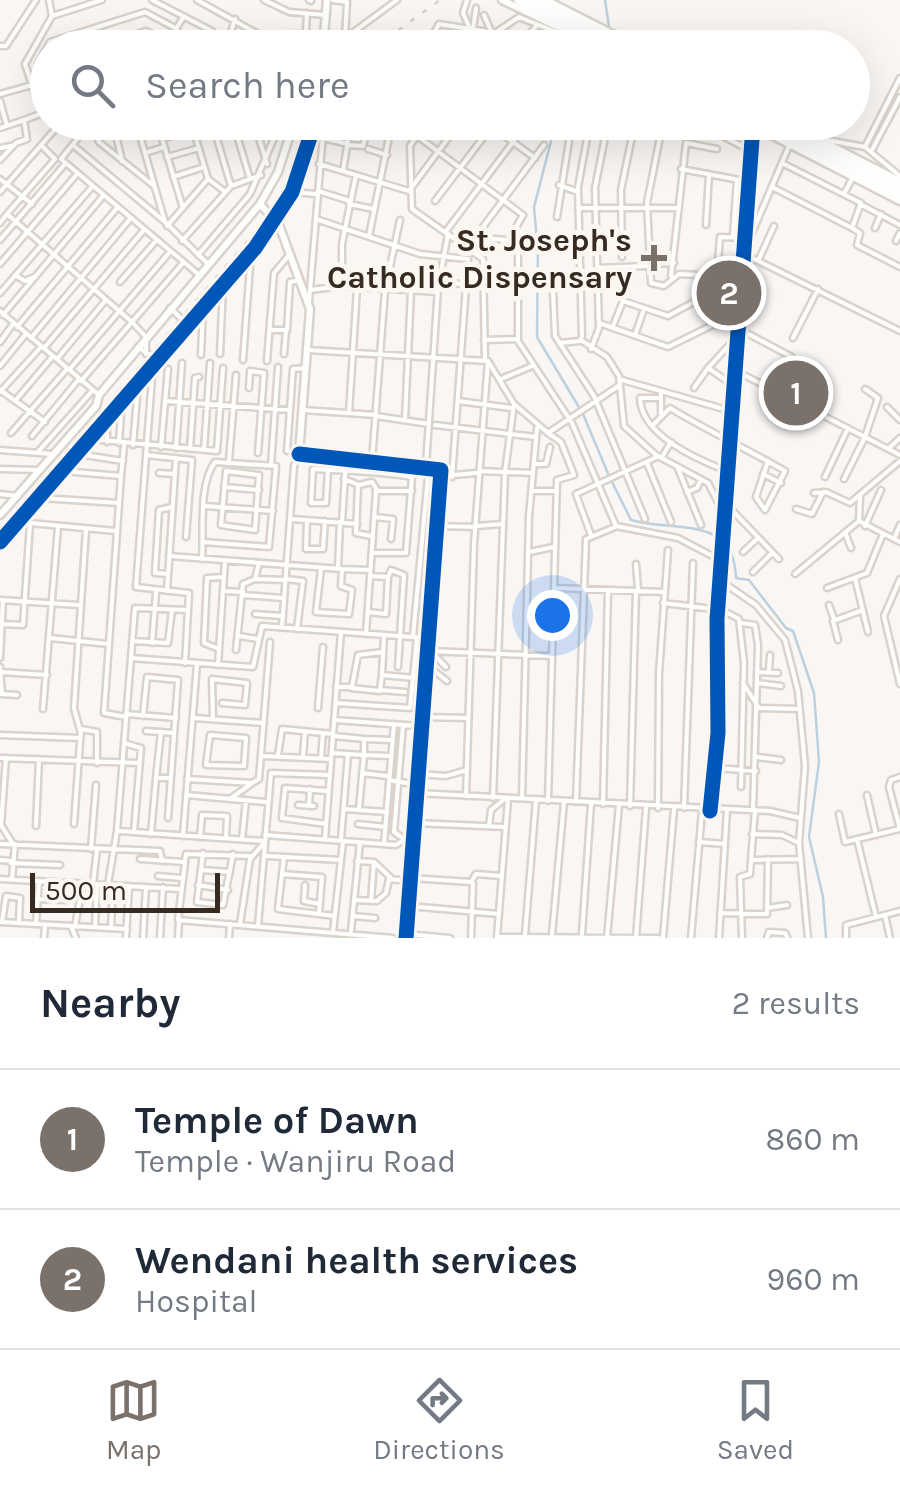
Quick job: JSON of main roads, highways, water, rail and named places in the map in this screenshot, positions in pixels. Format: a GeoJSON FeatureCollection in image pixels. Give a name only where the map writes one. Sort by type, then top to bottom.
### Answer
{"type":"FeatureCollection","features":[{"type":"Feature","properties":{"kind":"highway"},"geometry":{"type":"LineString","coordinates":[[522,0],[584,30]]}},
{"type":"Feature","properties":{"kind":"highway"},"geometry":{"type":"LineString","coordinates":[[789,140],[900,188]]}},
{"type":"Feature","properties":{"kind":"highway"},"geometry":{"type":"LineString","coordinates":[[807,140],[900,188]]}},
{"type":"Feature","properties":{"kind":"waterway"},"geometry":{"type":"LineString","coordinates":[[605,0],[610,30]]}},
{"type":"Feature","properties":{"kind":"waterway"},"geometry":{"type":"LineString","coordinates":[[537,241],[534,207],[551,140]]}},
{"type":"Feature","properties":{"kind":"waterway"},"geometry":{"type":"LineString","coordinates":[[538,245],[537,337],[580,409]]}},
{"type":"Feature","properties":{"kind":"waterway"},"geometry":{"type":"LineString","coordinates":[[583,414],[609,476]]}},
{"type":"Feature","properties":{"kind":"waterway"},"geometry":{"type":"LineString","coordinates":[[611,480],[631,520],[700,530],[725,544],[733,558],[736,578],[749,580],[786,628],[793,631],[814,693],[819,762],[809,837],[823,897],[826,938]]}},
{"type":"Feature","properties":{"kind":"railway"},"geometry":{"type":"LineString","coordinates":[[399,30],[440,0]]}},
{"type":"Feature","properties":{"kind":"railway"},"geometry":{"type":"LineString","coordinates":[[0,529],[274,210],[286,192],[303,140]]}},
{"type":"Feature","properties":{"kind":"place","name":"St. Joseph's Catholic Dispensary"},"geometry":{"type":"Point","coordinates":[654,258]}},
{"type":"Feature","properties":{"kind":"place","name":"Wendani health services"},"geometry":{"type":"Point","coordinates":[729,293]}},
{"type":"Feature","properties":{"kind":"place","name":"Temple of Dawn"},"geometry":{"type":"Point","coordinates":[796,393]}}]}
